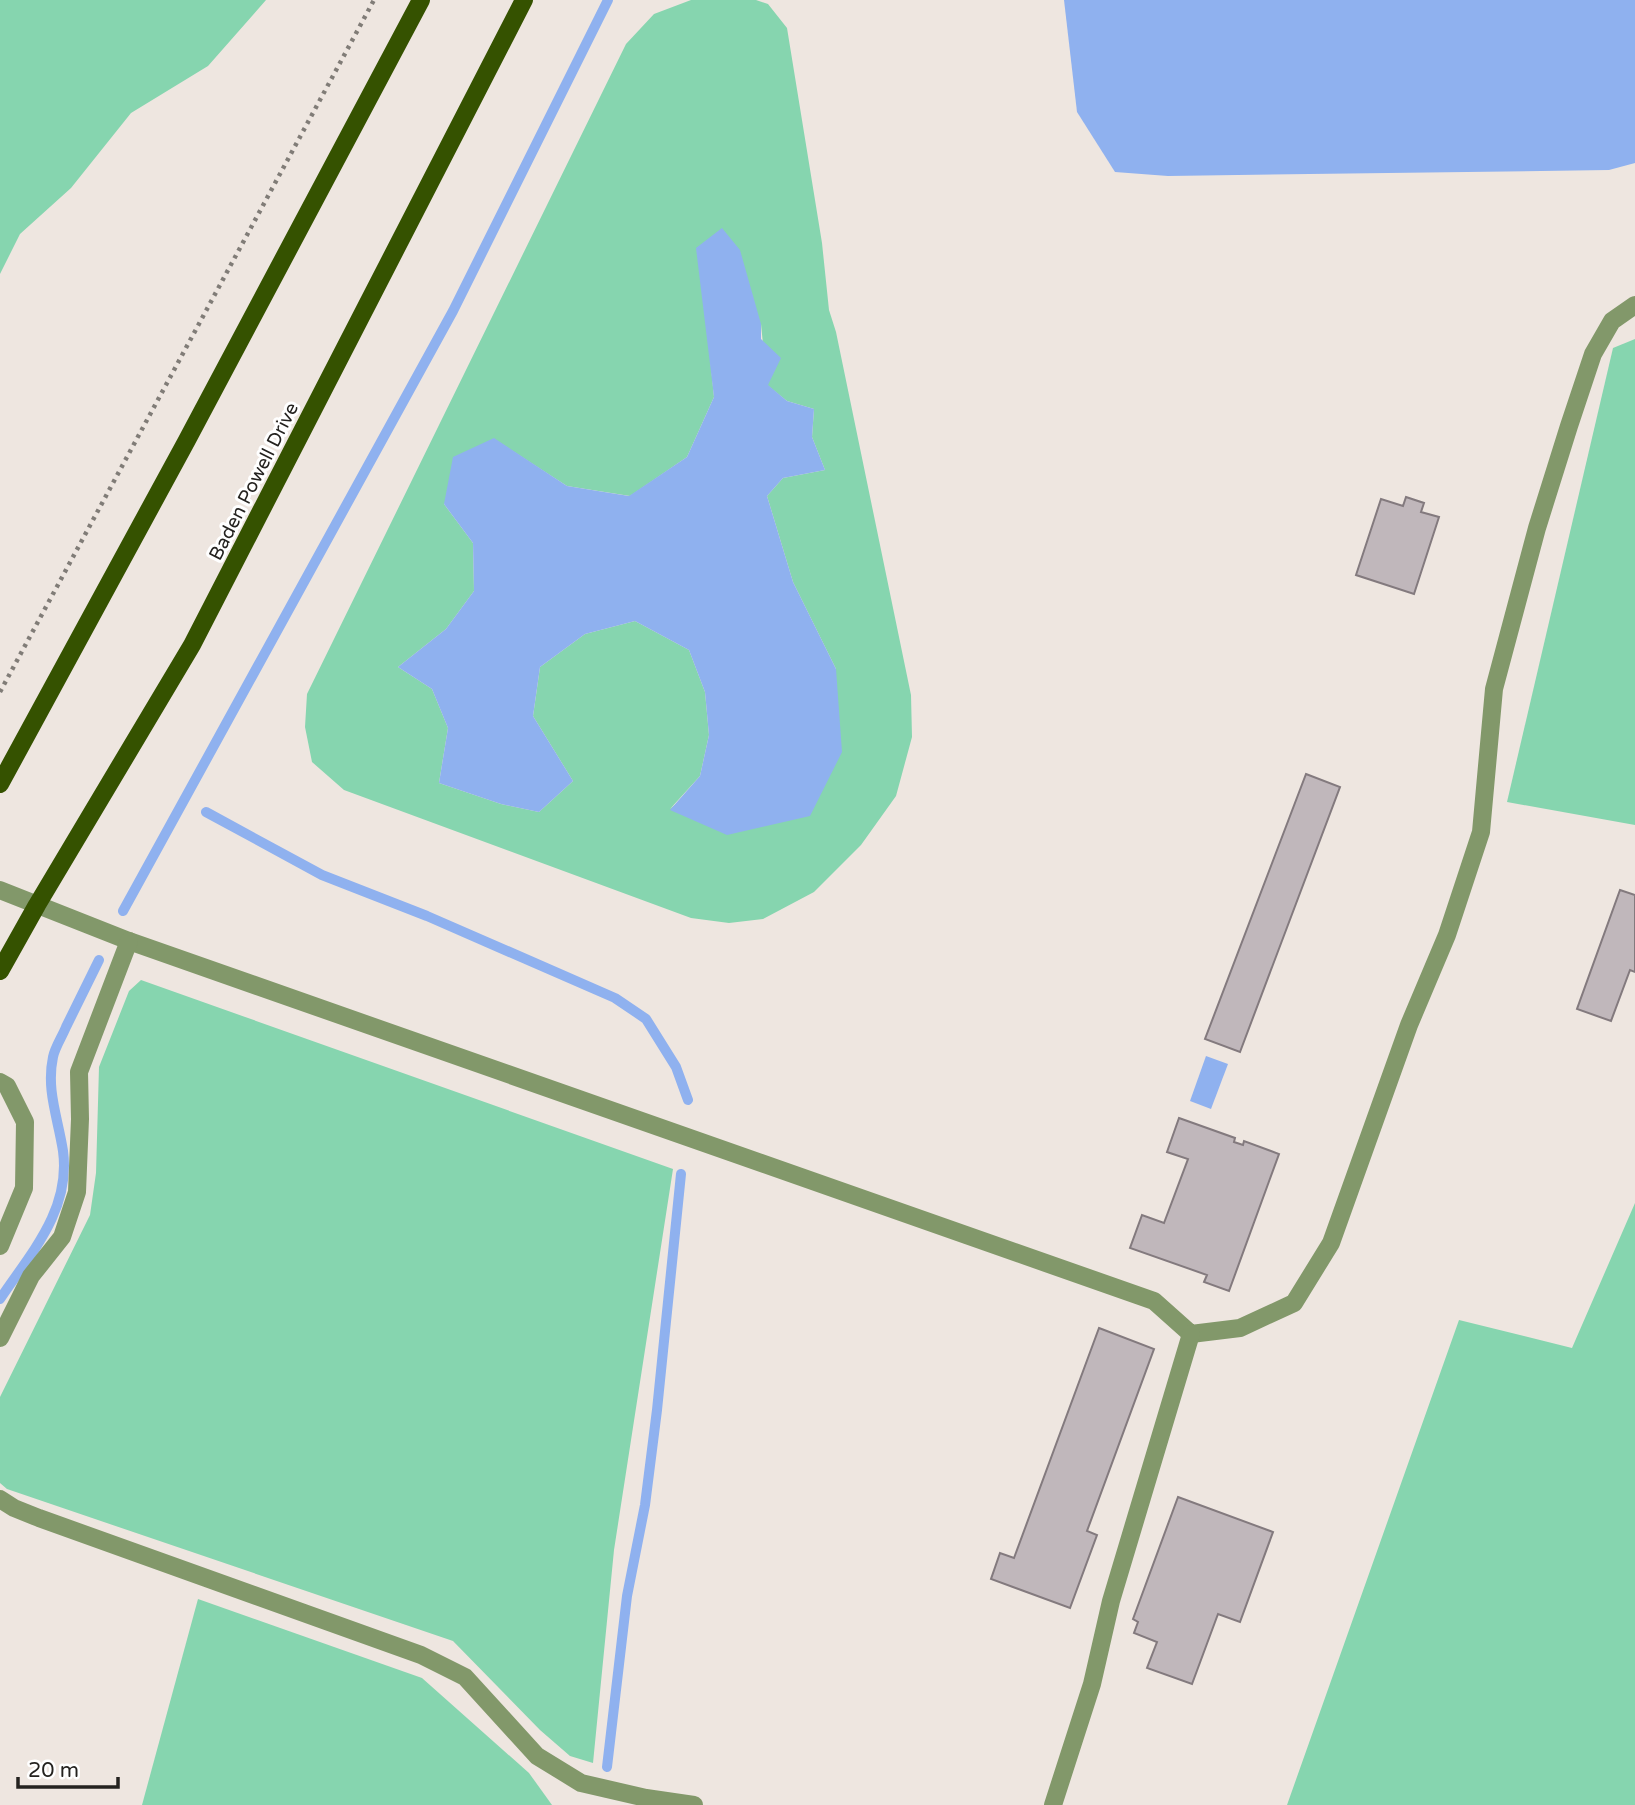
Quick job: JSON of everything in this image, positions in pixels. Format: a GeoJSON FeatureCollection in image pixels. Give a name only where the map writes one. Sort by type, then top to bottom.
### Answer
{"type":"FeatureCollection","features":[{"type":"Feature","properties":{"kind":"main road"},"geometry":{"type":"LineString","coordinates":[[0,784],[180,454],[421,0]]}},
{"type":"Feature","properties":{"kind":"main road","name":"Baden Powell Drive"},"geometry":{"type":"LineString","coordinates":[[0,971],[192,645],[524,0]]}},
{"type":"Feature","properties":{"kind":"street"},"geometry":{"type":"LineString","coordinates":[[0,890],[129,941],[1154,1301],[1191,1334],[1240,1328],[1294,1303],[1331,1243],[1405,1038],[1447,935],[1481,832],[1494,688],[1537,528],[1569,426],[1593,354],[1612,321],[1635,305]]}},
{"type":"Feature","properties":{"kind":"street"},"geometry":{"type":"LineString","coordinates":[[0,1338],[31,1276],[62,1237],[77,1192],[79,1072],[129,941]]}},
{"type":"Feature","properties":{"kind":"street"},"geometry":{"type":"LineString","coordinates":[[0,1082],[7,1086],[25,1122],[24,1188],[0,1246]]}},
{"type":"Feature","properties":{"kind":"street"},"geometry":{"type":"LineString","coordinates":[[1053,1805],[1092,1684],[1111,1601],[1191,1334]]}},
{"type":"Feature","properties":{"kind":"street"},"geometry":{"type":"LineString","coordinates":[[0,1499],[39,1518],[421,1654],[465,1677],[537,1756],[581,1783],[646,1798],[694,1805]]}},
{"type":"Feature","properties":{"kind":"path"},"geometry":{"type":"LineString","coordinates":[[0,692],[374,0]]}},
{"type":"Feature","properties":{"kind":"green space"},"geometry":{"type":"Polygon","coordinates":[[[0,0],[266,0],[208,66],[131,113],[71,188],[20,234],[0,274],[0,0]]]}},
{"type":"Feature","properties":{"kind":"green space"},"geometry":{"type":"Polygon","coordinates":[[[691,0],[756,0],[768,4],[787,28],[822,243],[829,310],[836,332],[911,695],[912,737],[896,796],[861,845],[814,892],[763,919],[729,923],[691,918],[344,790],[312,762],[305,727],[307,694],[626,44],[654,14],[691,0]],[[761,324],[707,327],[714,397],[687,457],[630,496],[567,486],[494,439],[444,504],[473,543],[474,591],[446,629],[398,667],[432,689],[448,728],[439,783],[501,804],[539,812],[573,781],[533,716],[540,667],[585,634],[635,621],[689,650],[705,692],[709,735],[700,776],[670,809],[836,669],[793,582],[767,496],[783,478],[825,470],[812,437],[814,409],[787,401],[767,385],[761,324]]]}},
{"type":"Feature","properties":{"kind":"green space"},"geometry":{"type":"Polygon","coordinates":[[[1635,339],[1635,825],[1507,802],[1613,348],[1635,339]]]}},
{"type":"Feature","properties":{"kind":"green space"},"geometry":{"type":"Polygon","coordinates":[[[141,980],[673,1169],[614,1550],[593,1763],[570,1756],[540,1730],[453,1641],[7,1489],[0,1483],[0,1397],[90,1215],[96,1173],[99,1067],[129,991],[141,980]]]}},
{"type":"Feature","properties":{"kind":"green space"},"geometry":{"type":"Polygon","coordinates":[[[1635,1203],[1635,1805],[1287,1805],[1459,1320],[1572,1348],[1635,1203]]]}},
{"type":"Feature","properties":{"kind":"green space"},"geometry":{"type":"Polygon","coordinates":[[[198,1599],[422,1678],[529,1773],[552,1805],[142,1805],[198,1599]]]}},
{"type":"Feature","properties":{"kind":"water"},"geometry":{"type":"Polygon","coordinates":[[[1064,0],[1635,0],[1635,163],[1609,170],[1168,176],[1115,172],[1077,112],[1064,0]]]}},
{"type":"Feature","properties":{"kind":"water"},"geometry":{"type":"Polygon","coordinates":[[[722,228],[740,250],[761,324],[761,339],[781,358],[768,385],[787,401],[814,409],[812,437],[825,470],[783,478],[767,496],[793,582],[836,669],[842,752],[810,816],[727,835],[670,810],[700,776],[709,735],[705,692],[689,650],[635,621],[585,634],[540,667],[533,716],[573,781],[539,812],[501,804],[439,783],[448,728],[432,689],[398,667],[446,629],[474,591],[473,543],[444,504],[453,457],[494,438],[567,486],[629,496],[687,457],[714,397],[696,248],[722,228]]]}},
{"type":"Feature","properties":{"kind":"water"},"geometry":{"type":"Polygon","coordinates":[[[1206,1056],[1228,1064],[1211,1109],[1190,1101],[1206,1056]]]}},
{"type":"Feature","properties":{"kind":"building"},"geometry":{"type":"Polygon","coordinates":[[[1406,497],[1424,503],[1421,512],[1439,517],[1414,594],[1356,575],[1381,499],[1403,506],[1406,497]]]}},
{"type":"Feature","properties":{"kind":"building"},"geometry":{"type":"Polygon","coordinates":[[[1306,774],[1340,787],[1240,1052],[1205,1039],[1306,774]]]}},
{"type":"Feature","properties":{"kind":"building"},"geometry":{"type":"Polygon","coordinates":[[[1620,890],[1635,895],[1635,972],[1630,970],[1611,1021],[1577,1009],[1620,890]]]}},
{"type":"Feature","properties":{"kind":"building"},"geometry":{"type":"Polygon","coordinates":[[[1179,1118],[1235,1138],[1234,1142],[1243,1145],[1244,1141],[1279,1154],[1229,1291],[1204,1282],[1207,1275],[1130,1248],[1142,1215],[1164,1223],[1188,1159],[1167,1152],[1179,1118]]]}},
{"type":"Feature","properties":{"kind":"building"},"geometry":{"type":"Polygon","coordinates":[[[1099,1328],[1154,1349],[1087,1531],[1097,1535],[1070,1608],[991,1579],[1000,1553],[1014,1558],[1099,1328]]]}},
{"type":"Feature","properties":{"kind":"building"},"geometry":{"type":"Polygon","coordinates":[[[1178,1497],[1273,1532],[1240,1622],[1218,1614],[1192,1684],[1147,1668],[1157,1642],[1134,1633],[1138,1622],[1133,1619],[1178,1497]]]}},
{"type":"Feature","properties":{"kind":"waterway"},"geometry":{"type":"LineString","coordinates":[[123,911],[453,311],[608,0]]}},
{"type":"Feature","properties":{"kind":"waterway"},"geometry":{"type":"LineString","coordinates":[[206,812],[322,875],[427,916],[615,998],[646,1019],[676,1067],[688,1100]]}},
{"type":"Feature","properties":{"kind":"waterway"},"geometry":{"type":"LineString","coordinates":[[0,1299],[36,1248],[55,1212],[61,1193],[63,1151],[52,1093],[51,1069],[57,1046],[99,960]]}},
{"type":"Feature","properties":{"kind":"waterway"},"geometry":{"type":"LineString","coordinates":[[607,1767],[627,1596],[645,1505],[657,1410],[681,1174]]}}]}
